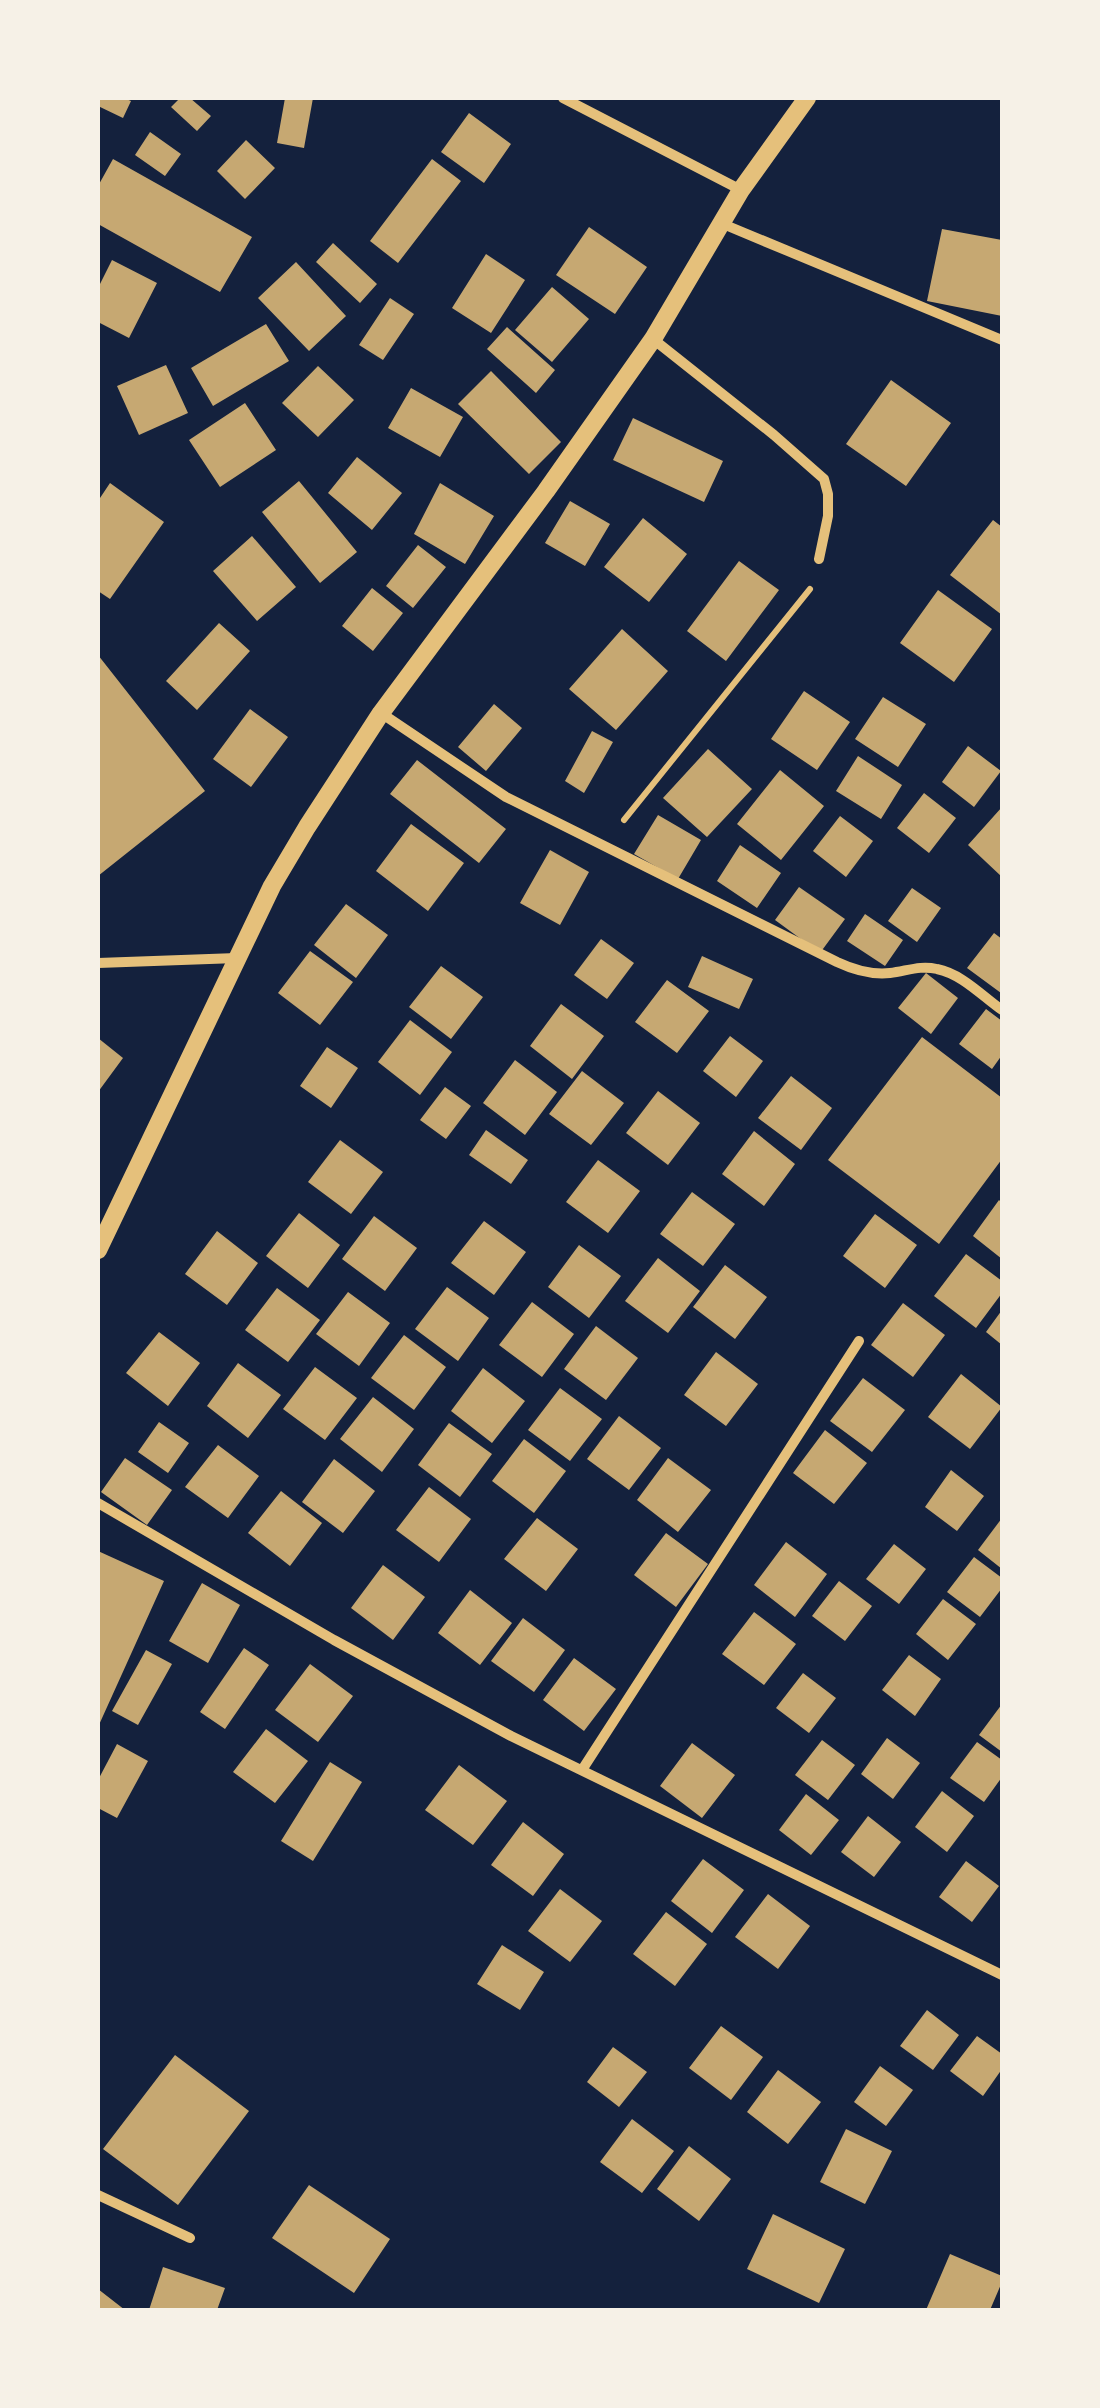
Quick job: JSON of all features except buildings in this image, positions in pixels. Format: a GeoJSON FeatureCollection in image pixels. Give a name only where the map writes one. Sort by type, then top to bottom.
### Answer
{"type":"FeatureCollection","features":[{"type":"Feature","properties":{"kind":"street"},"geometry":{"type":"LineString","coordinates":[[563,98],[740,190]]}},
{"type":"Feature","properties":{"kind":"street"},"geometry":{"type":"LineString","coordinates":[[98,1250],[280,872],[381,713],[652,340],[740,190],[807,98]]}},
{"type":"Feature","properties":{"kind":"street"},"geometry":{"type":"LineString","coordinates":[[723,224],[1002,340]]}},
{"type":"Feature","properties":{"kind":"street"},"geometry":{"type":"LineString","coordinates":[[652,340],[824,479],[828,516],[819,559]]}},
{"type":"Feature","properties":{"kind":"street"},"geometry":{"type":"LineString","coordinates":[[381,713],[506,797],[850,968],[878,974],[939,969],[959,978],[1002,1010]]}},
{"type":"Feature","properties":{"kind":"street"},"geometry":{"type":"LineString","coordinates":[[98,963],[237,958]]}},
{"type":"Feature","properties":{"kind":"street"},"geometry":{"type":"LineString","coordinates":[[582,1770],[859,1341]]}},
{"type":"Feature","properties":{"kind":"street"},"geometry":{"type":"LineString","coordinates":[[98,1504],[511,1736],[1002,1975]]}},
{"type":"Feature","properties":{"kind":"street"},"geometry":{"type":"LineString","coordinates":[[98,2195],[190,2238]]}},
{"type":"Feature","properties":{"kind":"path"},"geometry":{"type":"LineString","coordinates":[[602,847],[804,598],[819,559]]}}]}
